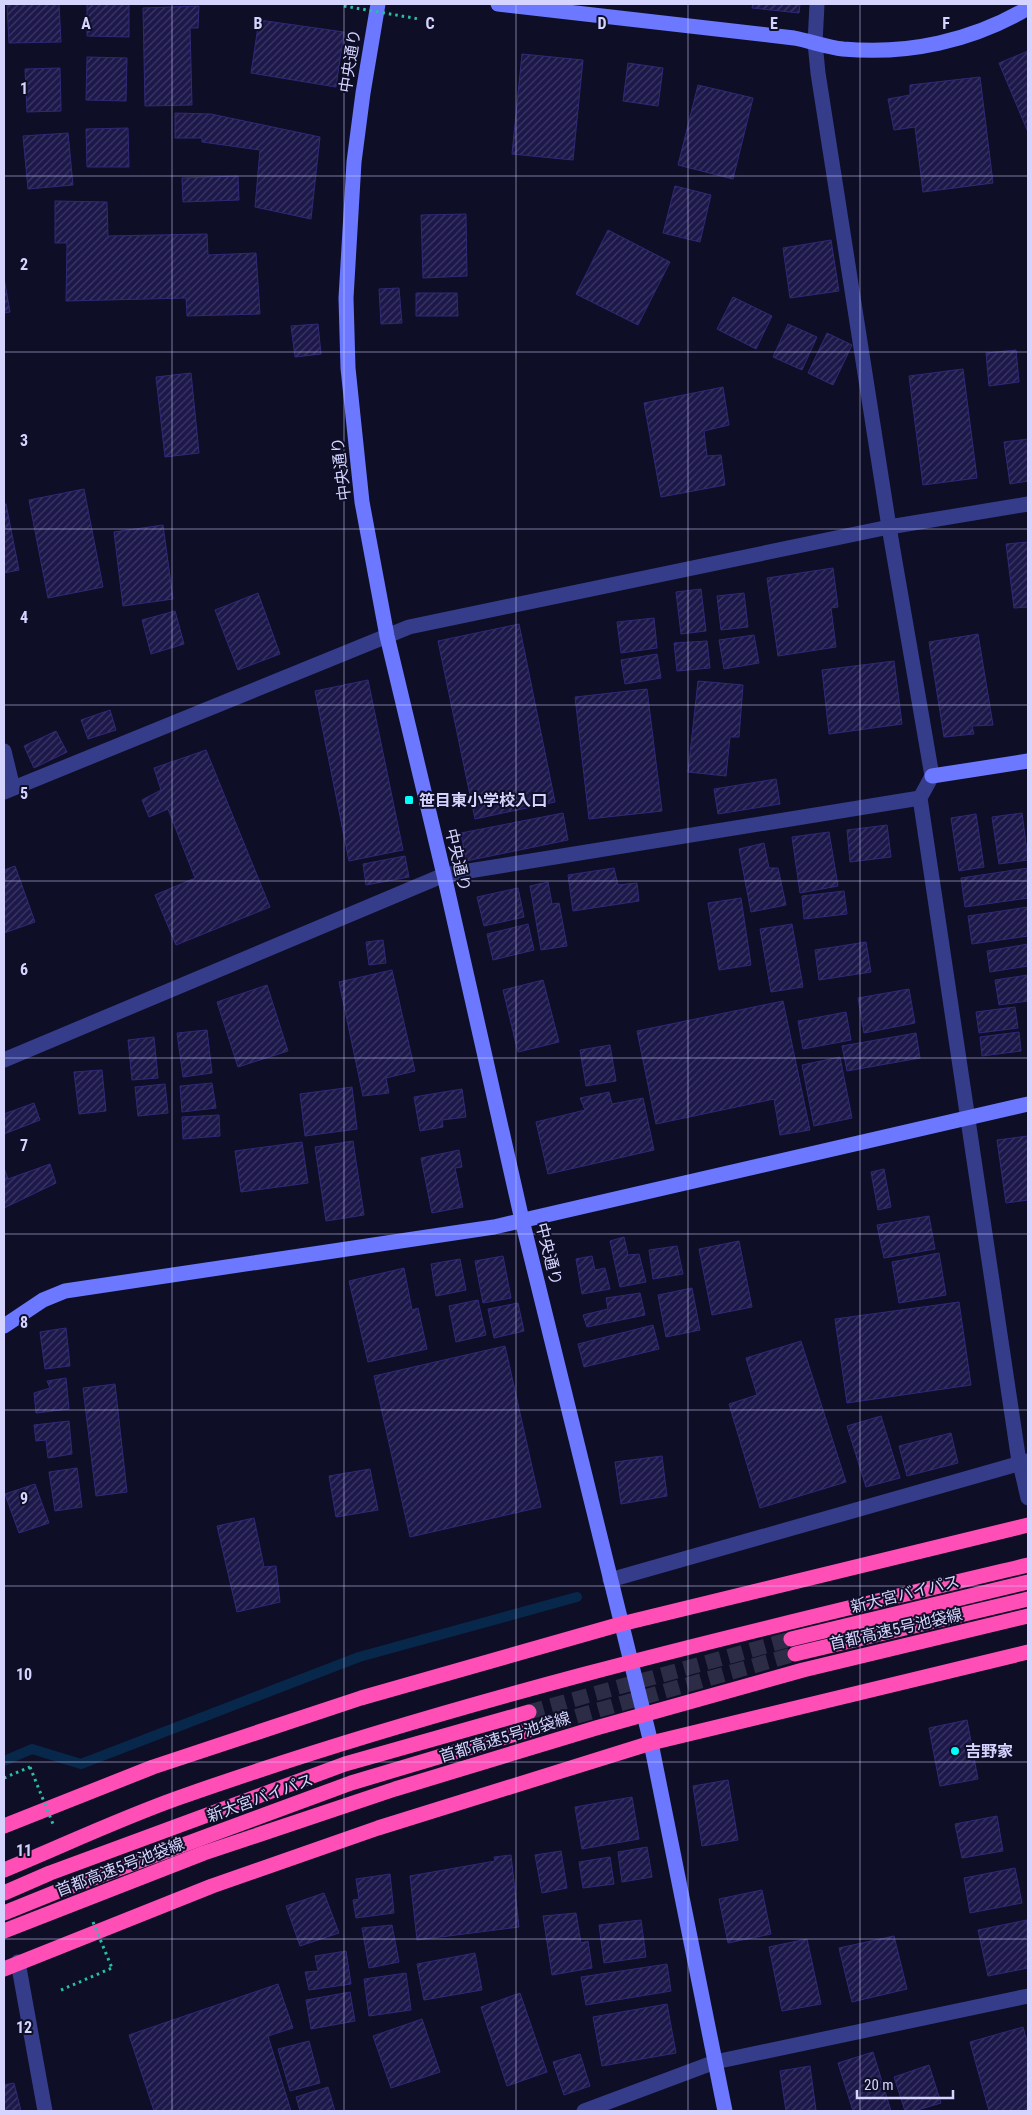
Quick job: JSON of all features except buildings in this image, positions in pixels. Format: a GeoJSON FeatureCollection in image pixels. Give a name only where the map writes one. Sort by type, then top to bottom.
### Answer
{"type":"FeatureCollection","features":[{"type":"Feature","properties":{"kind":"highway"},"geometry":{"type":"LineString","coordinates":[[4,1826],[153,1767],[361,1698],[621,1624],[1028,1525]]}},
{"type":"Feature","properties":{"kind":"highway","name":"首都高速5号池袋線"},"geometry":{"type":"LineString","coordinates":[[4,1870],[176,1799],[380,1733],[535,1687],[701,1643],[1028,1565]]}},
{"type":"Feature","properties":{"kind":"highway","name":"新大宮バイパス"},"geometry":{"type":"LineString","coordinates":[[791,1639],[1028,1582]]}},
{"type":"Feature","properties":{"kind":"highway","name":"新大宮バイパス"},"geometry":{"type":"LineString","coordinates":[[795,1654],[1028,1599]]}},
{"type":"Feature","properties":{"kind":"highway","name":"首都高速5号池袋線"},"geometry":{"type":"LineString","coordinates":[[4,1931],[204,1853],[395,1789],[596,1728],[803,1670],[1028,1616]]}},
{"type":"Feature","properties":{"kind":"highway"},"geometry":{"type":"LineString","coordinates":[[4,1969],[212,1886],[360,1834],[650,1743],[1028,1652]]}},
{"type":"Feature","properties":{"kind":"highway","name":"新大宮バイパス"},"geometry":{"type":"LineString","coordinates":[[4,1893],[50,1873],[346,1764],[529,1712]]}},
{"type":"Feature","properties":{"kind":"highway","name":"新大宮バイパス"},"geometry":{"type":"LineString","coordinates":[[4,1913],[351,1783],[532,1729]]}},
{"type":"Feature","properties":{"kind":"street","name":"中央通り"},"geometry":{"type":"LineString","coordinates":[[378,4],[362,93],[354,162],[346,298],[348,368],[362,502],[387,636],[444,875],[522,1220],[650,1743],[725,2111]]}},
{"type":"Feature","properties":{"kind":"street"},"geometry":{"type":"LineString","coordinates":[[498,4],[794,38],[841,49],[888,51],[925,47],[996,26],[1028,8]]}},
{"type":"Feature","properties":{"kind":"street"},"geometry":{"type":"LineString","coordinates":[[817,4],[815,43],[889,527],[932,776],[920,798],[967,1118],[1025,1462],[1028,1498]]}},
{"type":"Feature","properties":{"kind":"street"},"geometry":{"type":"LineString","coordinates":[[4,751],[8,790],[409,627],[889,527],[1028,504]]}},
{"type":"Feature","properties":{"kind":"street"},"geometry":{"type":"LineString","coordinates":[[932,776],[1028,761]]}},
{"type":"Feature","properties":{"kind":"street"},"geometry":{"type":"LineString","coordinates":[[4,1060],[444,875],[920,798]]}},
{"type":"Feature","properties":{"kind":"street"},"geometry":{"type":"LineString","coordinates":[[4,1326],[43,1300],[65,1290],[494,1227],[1028,1104]]}},
{"type":"Feature","properties":{"kind":"street"},"geometry":{"type":"LineString","coordinates":[[610,1580],[1025,1462]]}},
{"type":"Feature","properties":{"kind":"street"},"geometry":{"type":"LineString","coordinates":[[18,1962],[45,2111]]}},
{"type":"Feature","properties":{"kind":"street"},"geometry":{"type":"LineString","coordinates":[[584,2111],[715,2062],[1028,1996]]}},
{"type":"Feature","properties":{"kind":"path"},"geometry":{"type":"LineString","coordinates":[[344,6],[420,19]]}},
{"type":"Feature","properties":{"kind":"path"},"geometry":{"type":"LineString","coordinates":[[4,1778],[30,1767]]}},
{"type":"Feature","properties":{"kind":"path"},"geometry":{"type":"LineString","coordinates":[[61,1990],[112,1968]]}},
{"type":"Feature","properties":{"kind":"waterway"},"geometry":{"type":"LineString","coordinates":[[4,1761],[32,1749],[81,1764],[359,1657],[577,1597]]}},
{"type":"Feature","properties":{"kind":"tunnel"},"geometry":{"type":"LineString","coordinates":[[529,1712],[791,1639]]}},
{"type":"Feature","properties":{"kind":"tunnel"},"geometry":{"type":"LineString","coordinates":[[532,1729],[795,1654]]}},
{"type":"Feature","properties":{"kind":"place","name":"笹目東小学校入口"},"geometry":{"type":"Point","coordinates":[409,800]}},
{"type":"Feature","properties":{"kind":"place","name":"吉野家"},"geometry":{"type":"Point","coordinates":[955,1751]}}]}
